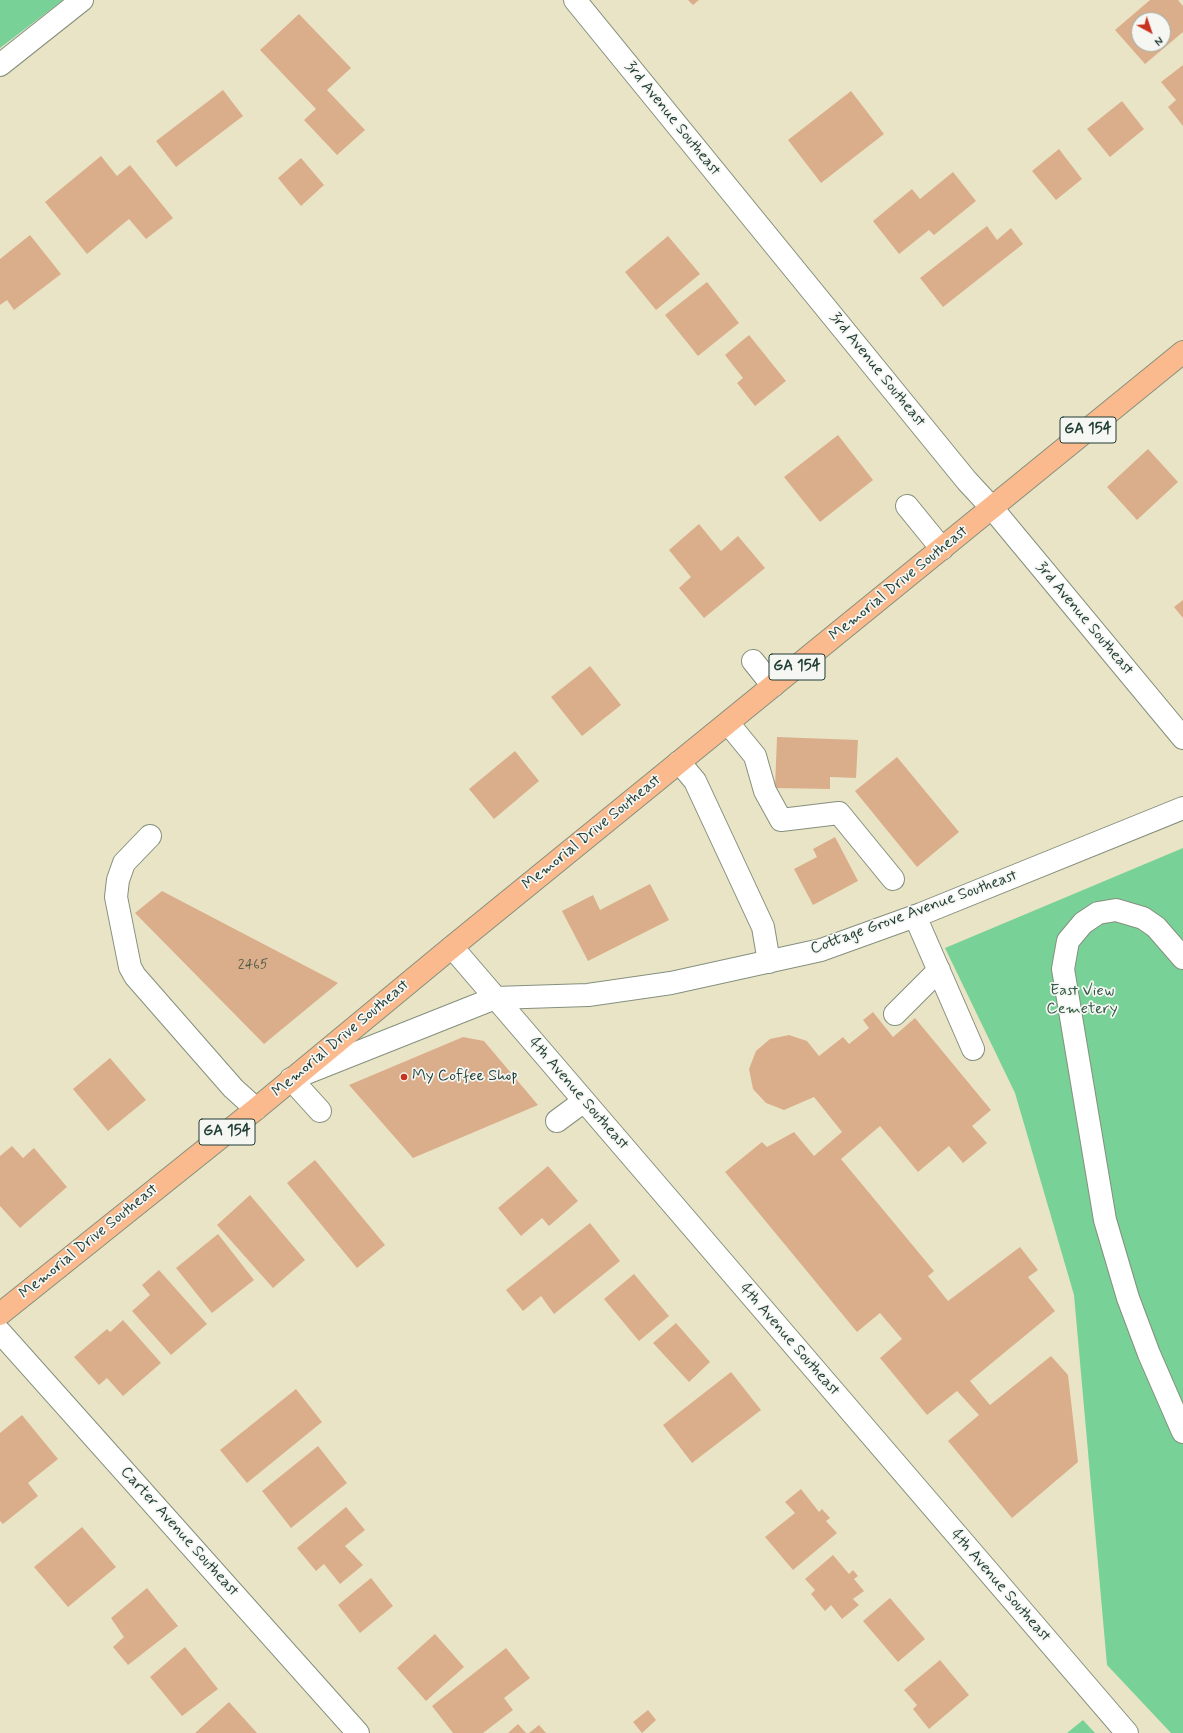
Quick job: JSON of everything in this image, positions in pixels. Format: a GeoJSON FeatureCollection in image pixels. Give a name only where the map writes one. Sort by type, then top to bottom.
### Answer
{"type":"FeatureCollection","features":[{"type":"Feature","properties":{"kind":"main road","name":"Memorial Drive Southeast"},"geometry":{"type":"LineString","coordinates":[[0,1314],[256,1109],[452,947],[942,550],[1183,352]]}},
{"type":"Feature","properties":{"kind":"street"},"geometry":{"type":"LineString","coordinates":[[0,65],[82,0]]}},
{"type":"Feature","properties":{"kind":"street","name":"3rd Avenue Southeast"},"geometry":{"type":"LineString","coordinates":[[575,0],[967,481],[992,508],[1183,738]]}},
{"type":"Feature","properties":{"kind":"street"},"geometry":{"type":"LineString","coordinates":[[906,506],[942,550]]}},
{"type":"Feature","properties":{"kind":"street"},"geometry":{"type":"LineString","coordinates":[[753,661],[773,686]]}},
{"type":"Feature","properties":{"kind":"street"},"geometry":{"type":"LineString","coordinates":[[728,723],[755,756],[765,791],[780,820],[839,813],[893,879]]}},
{"type":"Feature","properties":{"kind":"street"},"geometry":{"type":"LineString","coordinates":[[679,762],[695,781],[763,927],[769,962]]}},
{"type":"Feature","properties":{"kind":"street","name":"Cottage Grove Avenue Southeast"},"geometry":{"type":"LineString","coordinates":[[291,1079],[495,998],[588,995],[671,983],[821,950],[915,916],[1183,808]]}},
{"type":"Feature","properties":{"kind":"street"},"geometry":{"type":"LineString","coordinates":[[150,836],[124,863],[118,880],[116,897],[130,967],[145,988],[233,1088],[256,1109]]}},
{"type":"Feature","properties":{"kind":"street"},"geometry":{"type":"LineString","coordinates":[[1183,958],[1156,927],[1143,918],[1116,910],[1098,913],[1083,923],[1068,941],[1063,969],[1105,1220],[1128,1298],[1149,1354],[1183,1432]]}},
{"type":"Feature","properties":{"kind":"street"},"geometry":{"type":"LineString","coordinates":[[915,916],[974,1049]]}},
{"type":"Feature","properties":{"kind":"street","name":"4th Avenue Southeast"},"geometry":{"type":"LineString","coordinates":[[452,947],[1127,1733]]}},
{"type":"Feature","properties":{"kind":"street"},"geometry":{"type":"LineString","coordinates":[[894,1014],[939,970]]}},
{"type":"Feature","properties":{"kind":"street"},"geometry":{"type":"LineString","coordinates":[[291,1079],[320,1111]]}},
{"type":"Feature","properties":{"kind":"street"},"geometry":{"type":"LineString","coordinates":[[557,1121],[584,1101]]}},
{"type":"Feature","properties":{"kind":"street","name":"Carter Avenue Southeast"},"geometry":{"type":"LineString","coordinates":[[0,1332],[358,1733]]}},
{"type":"Feature","properties":{"kind":"green space"},"geometry":{"type":"Polygon","coordinates":[[[0,0],[63,0],[0,48],[0,0]]]}},
{"type":"Feature","properties":{"kind":"green space","name":"East View Cemetery"},"geometry":{"type":"Polygon","coordinates":[[[1183,848],[1183,1733],[1171,1733],[1107,1665],[1074,1295],[1015,1093],[945,948],[1183,848]]]}},
{"type":"Feature","properties":{"kind":"green space"},"geometry":{"type":"Polygon","coordinates":[[[1083,1720],[1095,1733],[1067,1733],[1083,1720]]]}},
{"type":"Feature","properties":{"kind":"building"},"geometry":{"type":"Polygon","coordinates":[[[688,0],[699,0],[693,5],[688,0]]]}},
{"type":"Feature","properties":{"kind":"building"},"geometry":{"type":"Polygon","coordinates":[[[1150,0],[1178,0],[1183,6],[1183,32],[1171,42],[1171,12],[1136,12],[1150,0]]]}},
{"type":"Feature","properties":{"kind":"building"},"geometry":{"type":"Polygon","coordinates":[[[299,14],[351,68],[327,90],[365,130],[337,155],[304,120],[316,109],[260,50],[299,14]]]}},
{"type":"Feature","properties":{"kind":"building"},"geometry":{"type":"Polygon","coordinates":[[[1131,16],[1131,48],[1115,30],[1131,16]]]}},
{"type":"Feature","properties":{"kind":"building"},"geometry":{"type":"Polygon","coordinates":[[[1134,52],[1159,52],[1145,64],[1134,52]]]}},
{"type":"Feature","properties":{"kind":"building"},"geometry":{"type":"Polygon","coordinates":[[[1183,65],[1183,126],[1168,107],[1176,100],[1161,82],[1183,65]]]}},
{"type":"Feature","properties":{"kind":"building"},"geometry":{"type":"Polygon","coordinates":[[[223,90],[243,116],[176,167],[156,141],[223,90]]]}},
{"type":"Feature","properties":{"kind":"building"},"geometry":{"type":"Polygon","coordinates":[[[851,91],[884,134],[821,183],[788,140],[851,91]]]}},
{"type":"Feature","properties":{"kind":"building"},"geometry":{"type":"Polygon","coordinates":[[[1122,101],[1144,129],[1110,157],[1087,129],[1122,101]]]}},
{"type":"Feature","properties":{"kind":"building"},"geometry":{"type":"Polygon","coordinates":[[[1059,149],[1082,179],[1056,200],[1032,171],[1059,149]]]}},
{"type":"Feature","properties":{"kind":"building"},"geometry":{"type":"Polygon","coordinates":[[[101,156],[117,176],[130,165],[173,218],[146,239],[129,219],[87,254],[45,202],[101,156]]]}},
{"type":"Feature","properties":{"kind":"building"},"geometry":{"type":"Polygon","coordinates":[[[301,158],[324,185],[301,206],[278,178],[301,158]]]}},
{"type":"Feature","properties":{"kind":"building"},"geometry":{"type":"Polygon","coordinates":[[[953,172],[976,201],[934,235],[929,230],[899,254],[873,221],[912,189],[920,199],[953,172]]]}},
{"type":"Feature","properties":{"kind":"building"},"geometry":{"type":"Polygon","coordinates":[[[987,226],[997,240],[1011,228],[1023,244],[943,307],[920,278],[987,226]]]}},
{"type":"Feature","properties":{"kind":"building"},"geometry":{"type":"Polygon","coordinates":[[[30,235],[61,274],[14,310],[7,300],[0,305],[0,259],[30,235]]]}},
{"type":"Feature","properties":{"kind":"building"},"geometry":{"type":"Polygon","coordinates":[[[668,236],[700,274],[656,310],[625,272],[668,236]]]}},
{"type":"Feature","properties":{"kind":"building"},"geometry":{"type":"Polygon","coordinates":[[[707,282],[739,323],[698,356],[665,315],[707,282]]]}},
{"type":"Feature","properties":{"kind":"building"},"geometry":{"type":"Polygon","coordinates":[[[749,335],[786,381],[755,406],[737,383],[743,378],[725,355],[749,335]]]}},
{"type":"Feature","properties":{"kind":"building"},"geometry":{"type":"Polygon","coordinates":[[[838,435],[873,480],[820,522],[784,477],[838,435]]]}},
{"type":"Feature","properties":{"kind":"building"},"geometry":{"type":"Polygon","coordinates":[[[1148,449],[1178,482],[1137,520],[1107,487],[1148,449]]]}},
{"type":"Feature","properties":{"kind":"building"},"geometry":{"type":"Polygon","coordinates":[[[699,524],[721,551],[738,536],[765,568],[704,618],[679,588],[691,577],[669,550],[699,524]]]}},
{"type":"Feature","properties":{"kind":"building"},"geometry":{"type":"Polygon","coordinates":[[[1183,600],[1183,618],[1174,607],[1183,600]]]}},
{"type":"Feature","properties":{"kind":"building"},"geometry":{"type":"Polygon","coordinates":[[[590,666],[621,705],[582,736],[551,697],[590,666]]]}},
{"type":"Feature","properties":{"kind":"building"},"geometry":{"type":"Polygon","coordinates":[[[777,737],[858,740],[856,778],[830,777],[830,789],[775,788],[777,737]]]}},
{"type":"Feature","properties":{"kind":"building"},"geometry":{"type":"Polygon","coordinates":[[[515,751],[539,781],[494,819],[469,789],[515,751]]]}},
{"type":"Feature","properties":{"kind":"building"},"geometry":{"type":"Polygon","coordinates":[[[897,757],[959,832],[917,867],[855,791],[897,757]]]}},
{"type":"Feature","properties":{"kind":"building"},"geometry":{"type":"Polygon","coordinates":[[[835,837],[858,881],[813,905],[794,869],[817,857],[813,849],[835,837]]]}},
{"type":"Feature","properties":{"kind":"building"},"geometry":{"type":"Polygon","coordinates":[[[650,884],[669,920],[588,961],[562,911],[593,895],[600,910],[650,884]]]}},
{"type":"Feature","properties":{"kind":"building"},"geometry":{"type":"Polygon","coordinates":[[[162,891],[338,983],[264,1044],[135,913],[162,891]]]}},
{"type":"Feature","properties":{"kind":"building"},"geometry":{"type":"Polygon","coordinates":[[[873,1012],[893,1037],[915,1018],[991,1110],[972,1126],[987,1143],[963,1163],[949,1146],[918,1172],[880,1126],[841,1159],[934,1271],[928,1276],[948,1301],[1020,1247],[1038,1270],[1028,1277],[1055,1311],[970,1381],[990,1405],[1051,1356],[1068,1375],[1078,1462],[1012,1518],[948,1441],[979,1415],[957,1391],[927,1415],[880,1358],[902,1339],[880,1313],[857,1332],[725,1172],[762,1142],[767,1147],[794,1132],[814,1156],[842,1132],[814,1097],[784,1110],[766,1103],[753,1089],[749,1069],[756,1051],[770,1039],[789,1035],[807,1041],[819,1056],[843,1037],[849,1044],[869,1028],[863,1020],[873,1012]]]}},
{"type":"Feature","properties":{"kind":"building"},"geometry":{"type":"Polygon","coordinates":[[[463,1037],[484,1041],[538,1105],[413,1158],[349,1085],[463,1037]]]}},
{"type":"Feature","properties":{"kind":"building"},"geometry":{"type":"Polygon","coordinates":[[[110,1058],[146,1100],[108,1131],[73,1089],[110,1058]]]}},
{"type":"Feature","properties":{"kind":"building"},"geometry":{"type":"Polygon","coordinates":[[[12,1146],[23,1158],[34,1148],[67,1187],[20,1228],[0,1206],[0,1156],[12,1146]]]}},
{"type":"Feature","properties":{"kind":"building"},"geometry":{"type":"Polygon","coordinates":[[[315,1160],[385,1245],[357,1268],[287,1183],[315,1160]]]}},
{"type":"Feature","properties":{"kind":"building"},"geometry":{"type":"Polygon","coordinates":[[[548,1166],[578,1201],[549,1226],[542,1218],[521,1236],[498,1208],[548,1166]]]}},
{"type":"Feature","properties":{"kind":"building"},"geometry":{"type":"Polygon","coordinates":[[[250,1195],[305,1260],[273,1288],[217,1225],[250,1195]]]}},
{"type":"Feature","properties":{"kind":"building"},"geometry":{"type":"Polygon","coordinates":[[[590,1223],[620,1261],[554,1314],[541,1296],[523,1311],[506,1290],[590,1223]]]}},
{"type":"Feature","properties":{"kind":"building"},"geometry":{"type":"Polygon","coordinates":[[[218,1234],[254,1280],[212,1313],[176,1268],[218,1234]]]}},
{"type":"Feature","properties":{"kind":"building"},"geometry":{"type":"Polygon","coordinates":[[[159,1270],[207,1324],[171,1355],[132,1311],[150,1295],[142,1285],[159,1270]]]}},
{"type":"Feature","properties":{"kind":"building"},"geometry":{"type":"Polygon","coordinates":[[[634,1274],[669,1316],[639,1341],[604,1299],[634,1274]]]}},
{"type":"Feature","properties":{"kind":"building"},"geometry":{"type":"Polygon","coordinates":[[[123,1320],[161,1363],[123,1396],[107,1378],[99,1385],[74,1357],[107,1329],[110,1332],[123,1320]]]}},
{"type":"Feature","properties":{"kind":"building"},"geometry":{"type":"Polygon","coordinates":[[[676,1323],[710,1362],[689,1382],[653,1343],[676,1323]]]}},
{"type":"Feature","properties":{"kind":"building"},"geometry":{"type":"Polygon","coordinates":[[[731,1372],[761,1410],[692,1463],[663,1425],[731,1372]]]}},
{"type":"Feature","properties":{"kind":"building"},"geometry":{"type":"Polygon","coordinates":[[[296,1389],[322,1422],[247,1483],[220,1450],[296,1389]]]}},
{"type":"Feature","properties":{"kind":"building"},"geometry":{"type":"Polygon","coordinates":[[[22,1415],[58,1459],[28,1483],[38,1496],[3,1524],[0,1521],[0,1433],[22,1415]]]}},
{"type":"Feature","properties":{"kind":"building"},"geometry":{"type":"Polygon","coordinates":[[[318,1446],[347,1483],[291,1528],[262,1491],[318,1446]]]}},
{"type":"Feature","properties":{"kind":"building"},"geometry":{"type":"Polygon","coordinates":[[[801,1489],[819,1512],[822,1509],[830,1518],[826,1521],[837,1533],[793,1570],[765,1537],[795,1513],[785,1502],[801,1489]]]}},
{"type":"Feature","properties":{"kind":"building"},"geometry":{"type":"Polygon","coordinates":[[[346,1507],[365,1530],[345,1546],[363,1565],[340,1584],[324,1564],[316,1571],[297,1548],[346,1507]]]}},
{"type":"Feature","properties":{"kind":"building"},"geometry":{"type":"Polygon","coordinates":[[[82,1527],[116,1567],[68,1607],[34,1567],[82,1527]]]}},
{"type":"Feature","properties":{"kind":"building"},"geometry":{"type":"Polygon","coordinates":[[[833,1555],[849,1574],[853,1570],[858,1576],[854,1579],[864,1591],[853,1599],[859,1605],[842,1619],[831,1605],[825,1611],[811,1594],[815,1590],[805,1579],[833,1555]]]}},
{"type":"Feature","properties":{"kind":"building"},"geometry":{"type":"Polygon","coordinates":[[[371,1578],[393,1606],[360,1633],[338,1605],[371,1578]]]}},
{"type":"Feature","properties":{"kind":"building"},"geometry":{"type":"Polygon","coordinates":[[[147,1588],[178,1626],[128,1665],[113,1647],[124,1637],[111,1618],[147,1588]]]}},
{"type":"Feature","properties":{"kind":"building"},"geometry":{"type":"Polygon","coordinates":[[[890,1598],[925,1639],[898,1662],[863,1621],[890,1598]]]}},
{"type":"Feature","properties":{"kind":"building"},"geometry":{"type":"Polygon","coordinates":[[[435,1634],[464,1667],[426,1701],[397,1668],[435,1634]]]}},
{"type":"Feature","properties":{"kind":"building"},"geometry":{"type":"Polygon","coordinates":[[[185,1647],[218,1689],[182,1716],[150,1677],[185,1647]]]}},
{"type":"Feature","properties":{"kind":"building"},"geometry":{"type":"Polygon","coordinates":[[[506,1648],[530,1678],[504,1698],[513,1710],[483,1733],[453,1733],[432,1706],[506,1648]]]}},
{"type":"Feature","properties":{"kind":"building"},"geometry":{"type":"Polygon","coordinates":[[[940,1660],[969,1695],[929,1729],[913,1709],[917,1705],[904,1690],[940,1660]]]}},
{"type":"Feature","properties":{"kind":"building"},"geometry":{"type":"Polygon","coordinates":[[[229,1702],[257,1733],[195,1733],[229,1702]]]}},
{"type":"Feature","properties":{"kind":"building"},"geometry":{"type":"Polygon","coordinates":[[[648,1710],[656,1720],[642,1733],[633,1722],[648,1710]]]}},
{"type":"Feature","properties":{"kind":"building"},"geometry":{"type":"Polygon","coordinates":[[[518,1724],[526,1733],[508,1733],[518,1724]]]}},
{"type":"Feature","properties":{"kind":"building"},"geometry":{"type":"Polygon","coordinates":[[[539,1725],[546,1733],[529,1733],[539,1725]]]}},
{"type":"Feature","properties":{"kind":"place","name":"My Coffee Shop"},"geometry":{"type":"Point","coordinates":[404,1077]}}]}
